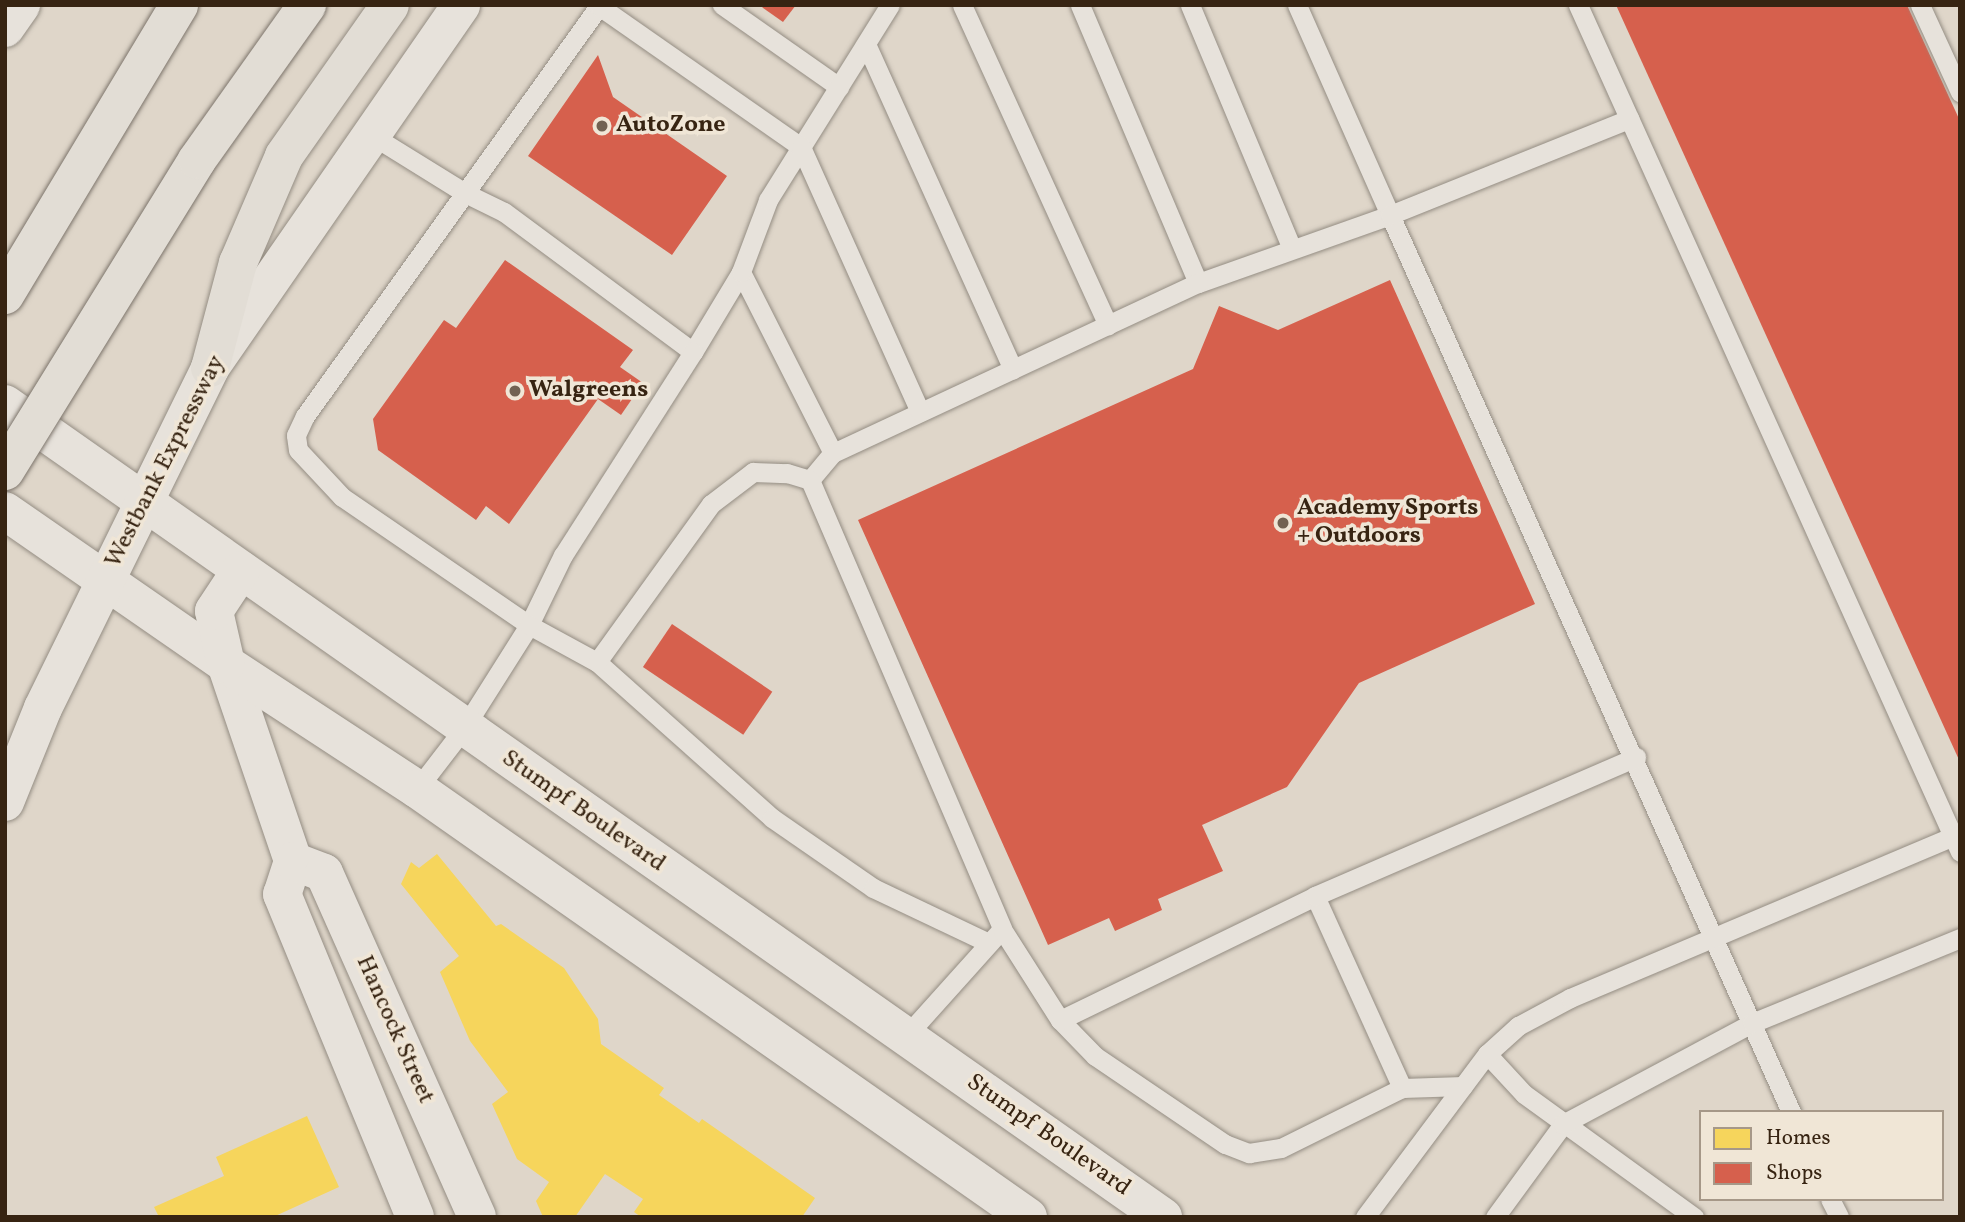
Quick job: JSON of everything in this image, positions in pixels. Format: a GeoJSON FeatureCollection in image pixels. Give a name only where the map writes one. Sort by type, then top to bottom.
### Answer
{"type":"FeatureCollection","features":[{"type":"Feature","properties":{"kind":"highway"},"geometry":{"type":"LineString","coordinates":[[5,295],[179,5]]}},
{"type":"Feature","properties":{"kind":"highway"},"geometry":{"type":"LineString","coordinates":[[5,471],[197,160],[307,5]]}},
{"type":"Feature","properties":{"kind":"highway"},"geometry":{"type":"LineString","coordinates":[[210,368],[238,263],[284,156],[385,12]]}},
{"type":"Feature","properties":{"kind":"main road"},"geometry":{"type":"LineString","coordinates":[[5,28],[21,5]]}},
{"type":"Feature","properties":{"kind":"main road","name":"Westbank Expressway"},"geometry":{"type":"LineString","coordinates":[[5,802],[43,708],[146,506],[210,368],[373,136],[461,5]]}},
{"type":"Feature","properties":{"kind":"main road","name":"Stumpf Boulevard"},"geometry":{"type":"LineString","coordinates":[[5,404],[146,506],[1163,1217]]}},
{"type":"Feature","properties":{"kind":"main road"},"geometry":{"type":"LineString","coordinates":[[5,511],[226,664],[417,789],[1028,1217]]}},
{"type":"Feature","properties":{"kind":"main road"},"geometry":{"type":"LineString","coordinates":[[241,570],[214,611],[226,664],[293,861]]}},
{"type":"Feature","properties":{"kind":"main road","name":"Hancock Street"},"geometry":{"type":"LineString","coordinates":[[411,1216],[282,894],[293,861],[324,873],[472,1204]]}},
{"type":"Feature","properties":{"kind":"main road"},"geometry":{"type":"LineString","coordinates":[[411,1216],[472,1204]]}},
{"type":"Feature","properties":{"kind":"lane"},"geometry":{"type":"LineString","coordinates":[[920,412],[801,147],[599,5],[304,416],[296,435],[298,450],[342,497],[529,625],[597,662],[772,818],[873,888],[995,936]]}},
{"type":"Feature","properties":{"kind":"lane"},"geometry":{"type":"LineString","coordinates":[[722,5],[839,87]]}},
{"type":"Feature","properties":{"kind":"lane"},"geometry":{"type":"LineString","coordinates":[[417,789],[464,728],[529,625],[563,555],[741,272],[768,200],[890,5]]}},
{"type":"Feature","properties":{"kind":"lane"},"geometry":{"type":"LineString","coordinates":[[962,5],[1108,325]]}},
{"type":"Feature","properties":{"kind":"lane"},"geometry":{"type":"LineString","coordinates":[[1080,5],[1198,283]]}},
{"type":"Feature","properties":{"kind":"lane"},"geometry":{"type":"LineString","coordinates":[[1190,5],[1292,249]]}},
{"type":"Feature","properties":{"kind":"lane"},"geometry":{"type":"LineString","coordinates":[[1297,5],[1636,757],[1790,1110]]}},
{"type":"Feature","properties":{"kind":"lane"},"geometry":{"type":"LineString","coordinates":[[1366,1217],[1487,1054],[1518,1026],[1570,998],[1714,938],[1956,844],[1578,5]]}},
{"type":"Feature","properties":{"kind":"lane"},"geometry":{"type":"LineString","coordinates":[[1920,5],[1960,93]]}},
{"type":"Feature","properties":{"kind":"lane"},"geometry":{"type":"LineString","coordinates":[[866,44],[1013,369]]}},
{"type":"Feature","properties":{"kind":"lane"},"geometry":{"type":"LineString","coordinates":[[810,480],[833,453],[1198,283],[1390,215],[1629,119]]}},
{"type":"Feature","properties":{"kind":"lane"},"geometry":{"type":"LineString","coordinates":[[373,136],[465,193],[504,212],[693,352]]}},
{"type":"Feature","properties":{"kind":"lane"},"geometry":{"type":"LineString","coordinates":[[741,272],[833,453]]}},
{"type":"Feature","properties":{"kind":"lane"},"geometry":{"type":"LineString","coordinates":[[597,662],[710,504],[753,472],[786,473],[810,480]]}},
{"type":"Feature","properties":{"kind":"lane"},"geometry":{"type":"LineString","coordinates":[[810,480],[995,936],[1060,1020],[1095,1056],[1225,1144],[1249,1153],[1281,1149],[1402,1088],[1463,1086]]}},
{"type":"Feature","properties":{"kind":"lane"},"geometry":{"type":"LineString","coordinates":[[1060,1020],[1315,896],[1636,757]]}},
{"type":"Feature","properties":{"kind":"lane"},"geometry":{"type":"LineString","coordinates":[[1315,896],[1402,1088]]}},
{"type":"Feature","properties":{"kind":"lane"},"geometry":{"type":"LineString","coordinates":[[905,1037],[995,936]]}},
{"type":"Feature","properties":{"kind":"lane"},"geometry":{"type":"LineString","coordinates":[[1494,1217],[1563,1124],[1752,1023],[1960,938]]}},
{"type":"Feature","properties":{"kind":"lane"},"geometry":{"type":"LineString","coordinates":[[1487,1054],[1524,1094],[1694,1217]]}},
{"type":"Feature","properties":{"kind":"lane"},"geometry":{"type":"LineString","coordinates":[[1831,1201],[1839,1217]]}},
{"type":"Feature","properties":{"kind":"building: Homes"},"geometry":{"type":"Polygon","coordinates":[[[437,854],[496,926],[501,924],[564,968],[598,1019],[601,1044],[664,1088],[659,1095],[699,1123],[702,1119],[815,1198],[802,1217],[641,1217],[634,1212],[643,1199],[605,1174],[575,1217],[543,1217],[536,1201],[549,1182],[517,1159],[492,1104],[508,1092],[470,1041],[440,972],[459,956],[401,884],[411,862],[419,868],[437,854]]]}},
{"type":"Feature","properties":{"kind":"building: Homes"},"geometry":{"type":"Polygon","coordinates":[[[307,1116],[339,1187],[273,1217],[159,1217],[154,1207],[224,1176],[216,1157],[307,1116]]]}},
{"type":"Feature","properties":{"kind":"building: Shops"},"geometry":{"type":"Polygon","coordinates":[[[759,5],[796,5],[783,22],[759,5]]]}},
{"type":"Feature","properties":{"kind":"building: Shops"},"geometry":{"type":"Polygon","coordinates":[[[1616,5],[1907,5],[1960,121],[1960,762],[1616,5]]]}},
{"type":"Feature","properties":{"kind":"building: Shops","name":"AutoZone"},"geometry":{"type":"Polygon","coordinates":[[[598,55],[613,97],[727,176],[672,255],[528,156],[598,55]]]}},
{"type":"Feature","properties":{"kind":"building: Shops","name":"Walgreens"},"geometry":{"type":"Polygon","coordinates":[[[505,260],[633,350],[620,367],[643,383],[621,415],[598,399],[509,524],[486,506],[476,520],[378,450],[373,419],[444,320],[456,328],[505,260]]]}},
{"type":"Feature","properties":{"kind":"building: Shops","name":"Academy Sports + Outdoors"},"geometry":{"type":"Polygon","coordinates":[[[1390,280],[1535,604],[1359,683],[1287,787],[1202,825],[1223,871],[1158,899],[1162,910],[1115,931],[1109,918],[1048,945],[858,520],[1193,369],[1219,306],[1278,330],[1390,280]]]}},
{"type":"Feature","properties":{"kind":"building: Shops"},"geometry":{"type":"Polygon","coordinates":[[[672,624],[772,692],[743,735],[643,667],[672,624]]]}},
{"type":"Feature","properties":{"kind":"place","name":"AutoZone"},"geometry":{"type":"Point","coordinates":[602,126]}},
{"type":"Feature","properties":{"kind":"place","name":"Walgreens"},"geometry":{"type":"Point","coordinates":[515,391]}},
{"type":"Feature","properties":{"kind":"place","name":"Academy Sports + Outdoors"},"geometry":{"type":"Point","coordinates":[1283,523]}}]}
